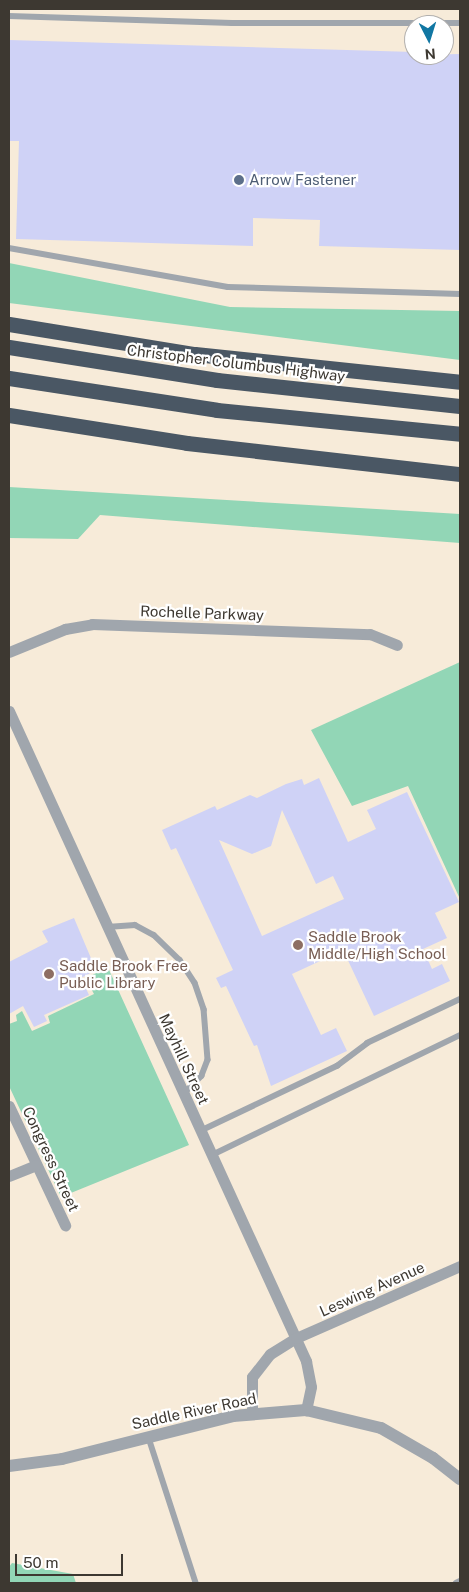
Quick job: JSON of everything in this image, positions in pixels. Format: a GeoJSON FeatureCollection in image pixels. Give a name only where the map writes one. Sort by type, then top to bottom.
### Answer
{"type":"FeatureCollection","features":[{"type":"Feature","properties":{"kind":"highway"},"geometry":{"type":"LineString","coordinates":[[9,324],[213,356],[460,382]]}},
{"type":"Feature","properties":{"kind":"highway","name":"Christopher Columbus Highway"},"geometry":{"type":"LineString","coordinates":[[9,347],[242,383],[460,406]]}},
{"type":"Feature","properties":{"kind":"highway"},"geometry":{"type":"LineString","coordinates":[[9,378],[217,410],[460,434]]}},
{"type":"Feature","properties":{"kind":"highway"},"geometry":{"type":"LineString","coordinates":[[9,415],[186,443],[460,474]]}},
{"type":"Feature","properties":{"kind":"street","name":"Rochelle Parkway"},"geometry":{"type":"LineString","coordinates":[[9,652],[65,629],[92,624],[370,634],[397,645]]}},
{"type":"Feature","properties":{"kind":"street","name":"Mayhill Street"},"geometry":{"type":"LineString","coordinates":[[9,711],[306,1361],[311,1387],[306,1410]]}},
{"type":"Feature","properties":{"kind":"street","name":"Congress Street"},"geometry":{"type":"LineString","coordinates":[[9,1106],[65,1225]]}},
{"type":"Feature","properties":{"kind":"street"},"geometry":{"type":"LineString","coordinates":[[9,1176],[36,1165]]}},
{"type":"Feature","properties":{"kind":"street","name":"Leswing Avenue"},"geometry":{"type":"LineString","coordinates":[[296,1338],[460,1266]]}},
{"type":"Feature","properties":{"kind":"street"},"geometry":{"type":"LineString","coordinates":[[252,1413],[252,1376],[270,1354],[296,1338]]}},
{"type":"Feature","properties":{"kind":"street","name":"Saddle River Road"},"geometry":{"type":"LineString","coordinates":[[9,1466],[62,1459],[148,1436],[252,1413],[306,1410],[381,1428],[433,1458],[460,1479]]}},
{"type":"Feature","properties":{"kind":"lane"},"geometry":{"type":"LineString","coordinates":[[9,16],[232,23],[460,22]]}},
{"type":"Feature","properties":{"kind":"lane"},"geometry":{"type":"LineString","coordinates":[[9,248],[228,288],[460,294]]}},
{"type":"Feature","properties":{"kind":"lane"},"geometry":{"type":"LineString","coordinates":[[107,927],[135,925],[154,935],[180,960],[195,983],[204,1009],[208,1060],[202,1076],[184,1094]]}},
{"type":"Feature","properties":{"kind":"lane"},"geometry":{"type":"LineString","coordinates":[[200,1131],[337,1066],[367,1043],[460,999]]}},
{"type":"Feature","properties":{"kind":"lane"},"geometry":{"type":"LineString","coordinates":[[212,1155],[460,1035]]}},
{"type":"Feature","properties":{"kind":"lane"},"geometry":{"type":"LineString","coordinates":[[148,1436],[196,1583]]}},
{"type":"Feature","properties":{"kind":"lane"},"geometry":{"type":"LineString","coordinates":[[456,1583],[460,1581]]}},
{"type":"Feature","properties":{"kind":"green space"},"geometry":{"type":"Polygon","coordinates":[[[9,263],[230,307],[460,311],[460,360],[9,303],[9,263]]]}},
{"type":"Feature","properties":{"kind":"green space"},"geometry":{"type":"Polygon","coordinates":[[[9,487],[460,514],[460,543],[100,515],[78,539],[9,538],[9,487]]]}},
{"type":"Feature","properties":{"kind":"green space"},"geometry":{"type":"Polygon","coordinates":[[[460,662],[460,899],[408,786],[352,806],[311,730],[460,662]]]}},
{"type":"Feature","properties":{"kind":"green space"},"geometry":{"type":"Polygon","coordinates":[[[105,961],[189,1145],[61,1197],[9,1086],[9,1024],[17,1021],[16,1015],[22,1011],[32,1031],[50,1023],[48,1016],[94,994],[86,979],[99,971],[97,964],[105,961]]]}},
{"type":"Feature","properties":{"kind":"green space"},"geometry":{"type":"Polygon","coordinates":[[[12,1563],[73,1574],[76,1583],[9,1583],[9,1567],[12,1563]]]}},
{"type":"Feature","properties":{"kind":"building","name":"Arrow Fastener"},"geometry":{"type":"Polygon","coordinates":[[[9,40],[404,52],[404,65],[454,65],[454,54],[460,54],[460,250],[319,246],[320,220],[253,218],[253,246],[16,239],[19,141],[9,141],[9,40]]]}},
{"type":"Feature","properties":{"kind":"building"},"geometry":{"type":"Polygon","coordinates":[[[319,778],[348,842],[376,829],[367,810],[407,792],[459,902],[435,913],[447,938],[423,949],[432,969],[442,964],[450,981],[374,1016],[345,954],[333,959],[331,956],[292,974],[321,1035],[336,1028],[347,1051],[271,1086],[257,1045],[254,1046],[226,986],[221,988],[216,978],[233,970],[176,848],[171,850],[162,830],[215,806],[217,810],[250,795],[257,798],[286,784],[302,779],[304,785],[319,778]],[[282,810],[271,846],[252,854],[219,840],[262,936],[344,899],[333,876],[316,884],[282,810]]]}},
{"type":"Feature","properties":{"kind":"building","name":"Saddle Brook Free Public Library"},"geometry":{"type":"Polygon","coordinates":[[[74,918],[96,970],[81,978],[89,995],[44,1015],[47,1021],[34,1027],[23,1006],[9,1014],[9,962],[48,942],[42,931],[74,918]]]}},
{"type":"Feature","properties":{"kind":"place","name":"Arrow Fastener"},"geometry":{"type":"Point","coordinates":[239,180]}},
{"type":"Feature","properties":{"kind":"place","name":"Saddle Brook Middle/High School"},"geometry":{"type":"Point","coordinates":[298,945]}},
{"type":"Feature","properties":{"kind":"place","name":"Saddle Brook Free Public Library"},"geometry":{"type":"Point","coordinates":[49,974]}}]}
